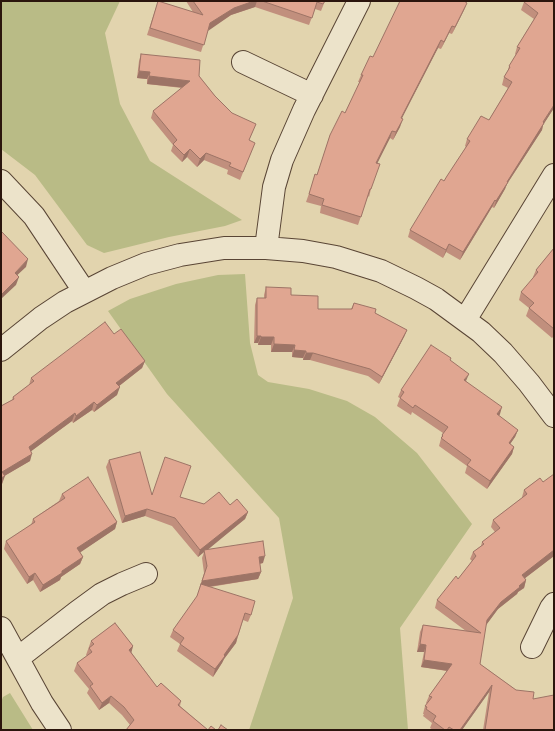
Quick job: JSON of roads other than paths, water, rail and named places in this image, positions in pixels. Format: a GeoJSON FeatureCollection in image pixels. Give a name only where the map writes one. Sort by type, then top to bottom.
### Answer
{"type":"FeatureCollection","features":[{"type":"Feature","properties":{"kind":"street"},"geometry":{"type":"LineString","coordinates":[[266,248],[274,187],[282,160],[290,139],[359,1]]}},
{"type":"Feature","properties":{"kind":"street"},"geometry":{"type":"LineString","coordinates":[[243,62],[312,95]]}},
{"type":"Feature","properties":{"kind":"street"},"geometry":{"type":"LineString","coordinates":[[465,320],[554,175]]}},
{"type":"Feature","properties":{"kind":"street"},"geometry":{"type":"LineString","coordinates":[[1,181],[34,216],[84,291]]}},
{"type":"Feature","properties":{"kind":"street"},"geometry":{"type":"LineString","coordinates":[[1,350],[41,318],[64,302],[112,278],[146,264],[180,255],[224,248],[266,248],[303,251],[336,257],[380,271],[436,299],[481,332],[503,353],[529,383],[554,416]]}},
{"type":"Feature","properties":{"kind":"street"},"geometry":{"type":"LineString","coordinates":[[18,658],[102,594],[146,574]]}},
{"type":"Feature","properties":{"kind":"street"},"geometry":{"type":"LineString","coordinates":[[532,647],[554,604]]}},
{"type":"Feature","properties":{"kind":"street"},"geometry":{"type":"LineString","coordinates":[[1,628],[42,702],[60,730]]}}]}
